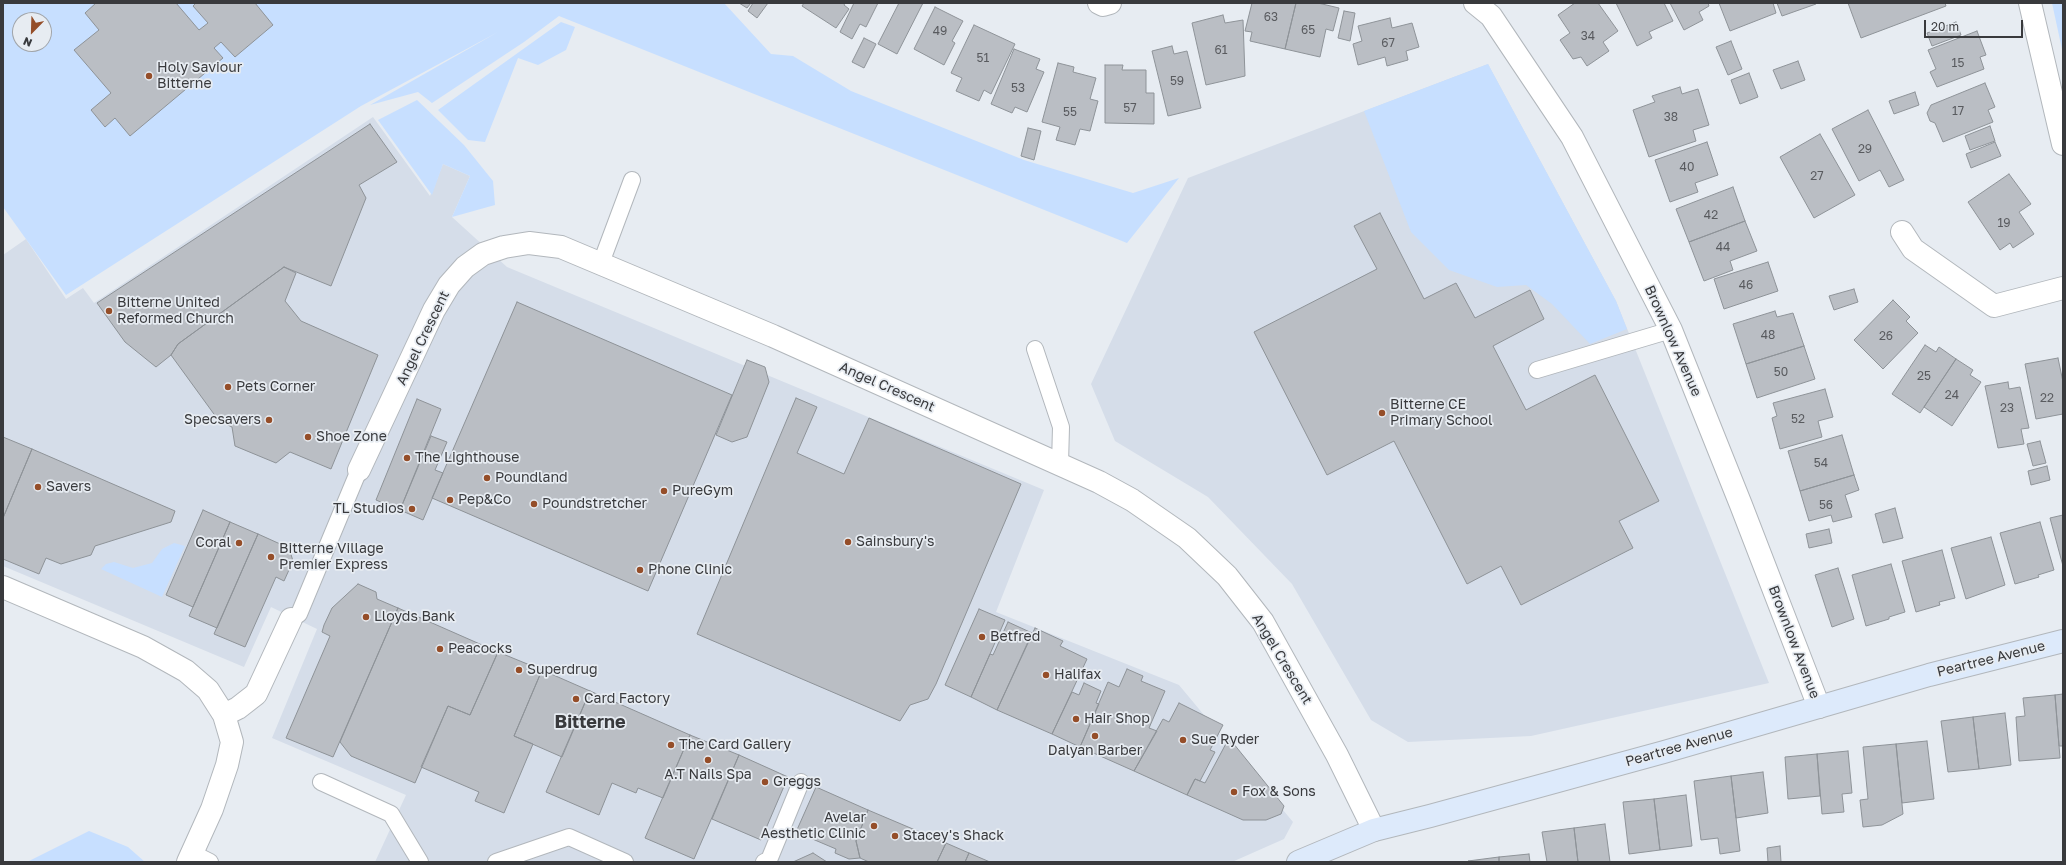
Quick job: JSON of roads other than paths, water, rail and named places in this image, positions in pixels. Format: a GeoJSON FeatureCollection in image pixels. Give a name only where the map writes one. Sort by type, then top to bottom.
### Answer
{"type":"FeatureCollection","features":[{"type":"Feature","properties":{"kind":"street"},"geometry":{"type":"LineString","coordinates":[[1099,3],[1103,5],[1110,3]]}},
{"type":"Feature","properties":{"kind":"street","name":"Brownlow Avenue"},"geometry":{"type":"LineString","coordinates":[[1475,3],[1491,16],[1572,137],[1671,330],[1741,504],[1819,707]]}},
{"type":"Feature","properties":{"kind":"street"},"geometry":{"type":"LineString","coordinates":[[2030,3],[2063,144]]}},
{"type":"Feature","properties":{"kind":"street"},"geometry":{"type":"LineString","coordinates":[[1902,232],[1913,249],[1994,306],[2063,288]]}},
{"type":"Feature","properties":{"kind":"street","name":"Angel Crescent"},"geometry":{"type":"LineString","coordinates":[[359,470],[434,310],[449,285],[465,267],[483,254],[504,247],[529,243],[561,247],[773,336],[1060,464],[1132,500],[1187,538],[1227,576],[1263,622],[1337,756],[1374,830]]}},
{"type":"Feature","properties":{"kind":"street"},"geometry":{"type":"LineString","coordinates":[[3,587],[143,647],[186,671],[208,690],[224,715],[232,742],[197,859]]}},
{"type":"Feature","properties":{"kind":"street"},"geometry":{"type":"LineString","coordinates":[[224,715],[238,708],[256,694],[291,620]]}},
{"type":"Feature","properties":{"kind":"street","name":"Peartree Avenue"},"geometry":{"type":"LineString","coordinates":[[1298,862],[1374,830],[1430,816],[1819,707],[1929,674],[2063,641]]}},
{"type":"Feature","properties":{"kind":"lane"},"geometry":{"type":"LineString","coordinates":[[600,263],[632,180]]}},
{"type":"Feature","properties":{"kind":"lane"},"geometry":{"type":"LineString","coordinates":[[1537,370],[1671,330]]}},
{"type":"Feature","properties":{"kind":"lane"},"geometry":{"type":"LineString","coordinates":[[1035,349],[1061,427],[1060,464]]}},
{"type":"Feature","properties":{"kind":"lane"},"geometry":{"type":"LineString","coordinates":[[291,620],[299,614],[359,470]]}},
{"type":"Feature","properties":{"kind":"lane"},"geometry":{"type":"LineString","coordinates":[[322,782],[391,814],[420,862]]}},
{"type":"Feature","properties":{"kind":"lane"},"geometry":{"type":"LineString","coordinates":[[764,862],[769,860],[801,782]]}},
{"type":"Feature","properties":{"kind":"lane"},"geometry":{"type":"LineString","coordinates":[[496,862],[569,837],[625,862]]}},
{"type":"Feature","properties":{"kind":"place","name":"Holy Saviour Bitterne"},"geometry":{"type":"Point","coordinates":[149,76]}},
{"type":"Feature","properties":{"kind":"place","name":"Bitterne United Reformed Church"},"geometry":{"type":"Point","coordinates":[109,311]}},
{"type":"Feature","properties":{"kind":"place","name":"Pets Corner"},"geometry":{"type":"Point","coordinates":[228,387]}},
{"type":"Feature","properties":{"kind":"place","name":"Bitterne CE Primary School"},"geometry":{"type":"Point","coordinates":[1382,413]}},
{"type":"Feature","properties":{"kind":"place","name":"Specsavers"},"geometry":{"type":"Point","coordinates":[269,420]}},
{"type":"Feature","properties":{"kind":"place","name":"Shoe Zone"},"geometry":{"type":"Point","coordinates":[308,437]}},
{"type":"Feature","properties":{"kind":"place","name":"The Lighthouse"},"geometry":{"type":"Point","coordinates":[407,458]}},
{"type":"Feature","properties":{"kind":"place","name":"Poundland"},"geometry":{"type":"Point","coordinates":[487,478]}},
{"type":"Feature","properties":{"kind":"place","name":"Savers"},"geometry":{"type":"Point","coordinates":[38,487]}},
{"type":"Feature","properties":{"kind":"place","name":"PureGym"},"geometry":{"type":"Point","coordinates":[664,491]}},
{"type":"Feature","properties":{"kind":"place","name":"Pep&Co"},"geometry":{"type":"Point","coordinates":[450,500]}},
{"type":"Feature","properties":{"kind":"place","name":"Poundstretcher"},"geometry":{"type":"Point","coordinates":[534,504]}},
{"type":"Feature","properties":{"kind":"place","name":"TL Studios"},"geometry":{"type":"Point","coordinates":[412,509]}},
{"type":"Feature","properties":{"kind":"place","name":"Sainsbury's"},"geometry":{"type":"Point","coordinates":[848,542]}},
{"type":"Feature","properties":{"kind":"place","name":"Coral"},"geometry":{"type":"Point","coordinates":[239,543]}},
{"type":"Feature","properties":{"kind":"place","name":"Bitterne Village Premier Express"},"geometry":{"type":"Point","coordinates":[271,557]}},
{"type":"Feature","properties":{"kind":"place","name":"Phone Clinic"},"geometry":{"type":"Point","coordinates":[640,570]}},
{"type":"Feature","properties":{"kind":"place","name":"Lloyds Bank"},"geometry":{"type":"Point","coordinates":[366,617]}},
{"type":"Feature","properties":{"kind":"place","name":"Betfred"},"geometry":{"type":"Point","coordinates":[982,637]}},
{"type":"Feature","properties":{"kind":"place","name":"Peacocks"},"geometry":{"type":"Point","coordinates":[440,649]}},
{"type":"Feature","properties":{"kind":"place","name":"Superdrug"},"geometry":{"type":"Point","coordinates":[519,670]}},
{"type":"Feature","properties":{"kind":"place","name":"Halifax"},"geometry":{"type":"Point","coordinates":[1046,675]}},
{"type":"Feature","properties":{"kind":"place","name":"Card Factory"},"geometry":{"type":"Point","coordinates":[576,699]}},
{"type":"Feature","properties":{"kind":"place","name":"Hair Shop"},"geometry":{"type":"Point","coordinates":[1076,719]}},
{"type":"Feature","properties":{"kind":"place","name":"Dalyan Barber"},"geometry":{"type":"Point","coordinates":[1095,736]}},
{"type":"Feature","properties":{"kind":"place","name":"Sue Ryder"},"geometry":{"type":"Point","coordinates":[1183,740]}},
{"type":"Feature","properties":{"kind":"place","name":"The Card Gallery"},"geometry":{"type":"Point","coordinates":[671,745]}},
{"type":"Feature","properties":{"kind":"place","name":"A.T Nails Spa"},"geometry":{"type":"Point","coordinates":[708,760]}},
{"type":"Feature","properties":{"kind":"place","name":"Greggs"},"geometry":{"type":"Point","coordinates":[765,782]}},
{"type":"Feature","properties":{"kind":"place","name":"Fox & Sons"},"geometry":{"type":"Point","coordinates":[1234,792]}},
{"type":"Feature","properties":{"kind":"place","name":"Avelar Aesthetic Clinic"},"geometry":{"type":"Point","coordinates":[874,826]}},
{"type":"Feature","properties":{"kind":"place","name":"Stacey's Shack"},"geometry":{"type":"Point","coordinates":[895,836]}},
{"type":"Feature","properties":{"kind":"district","name":"Bitterne"},"geometry":{"type":"Point","coordinates":[590,722]}}]}
